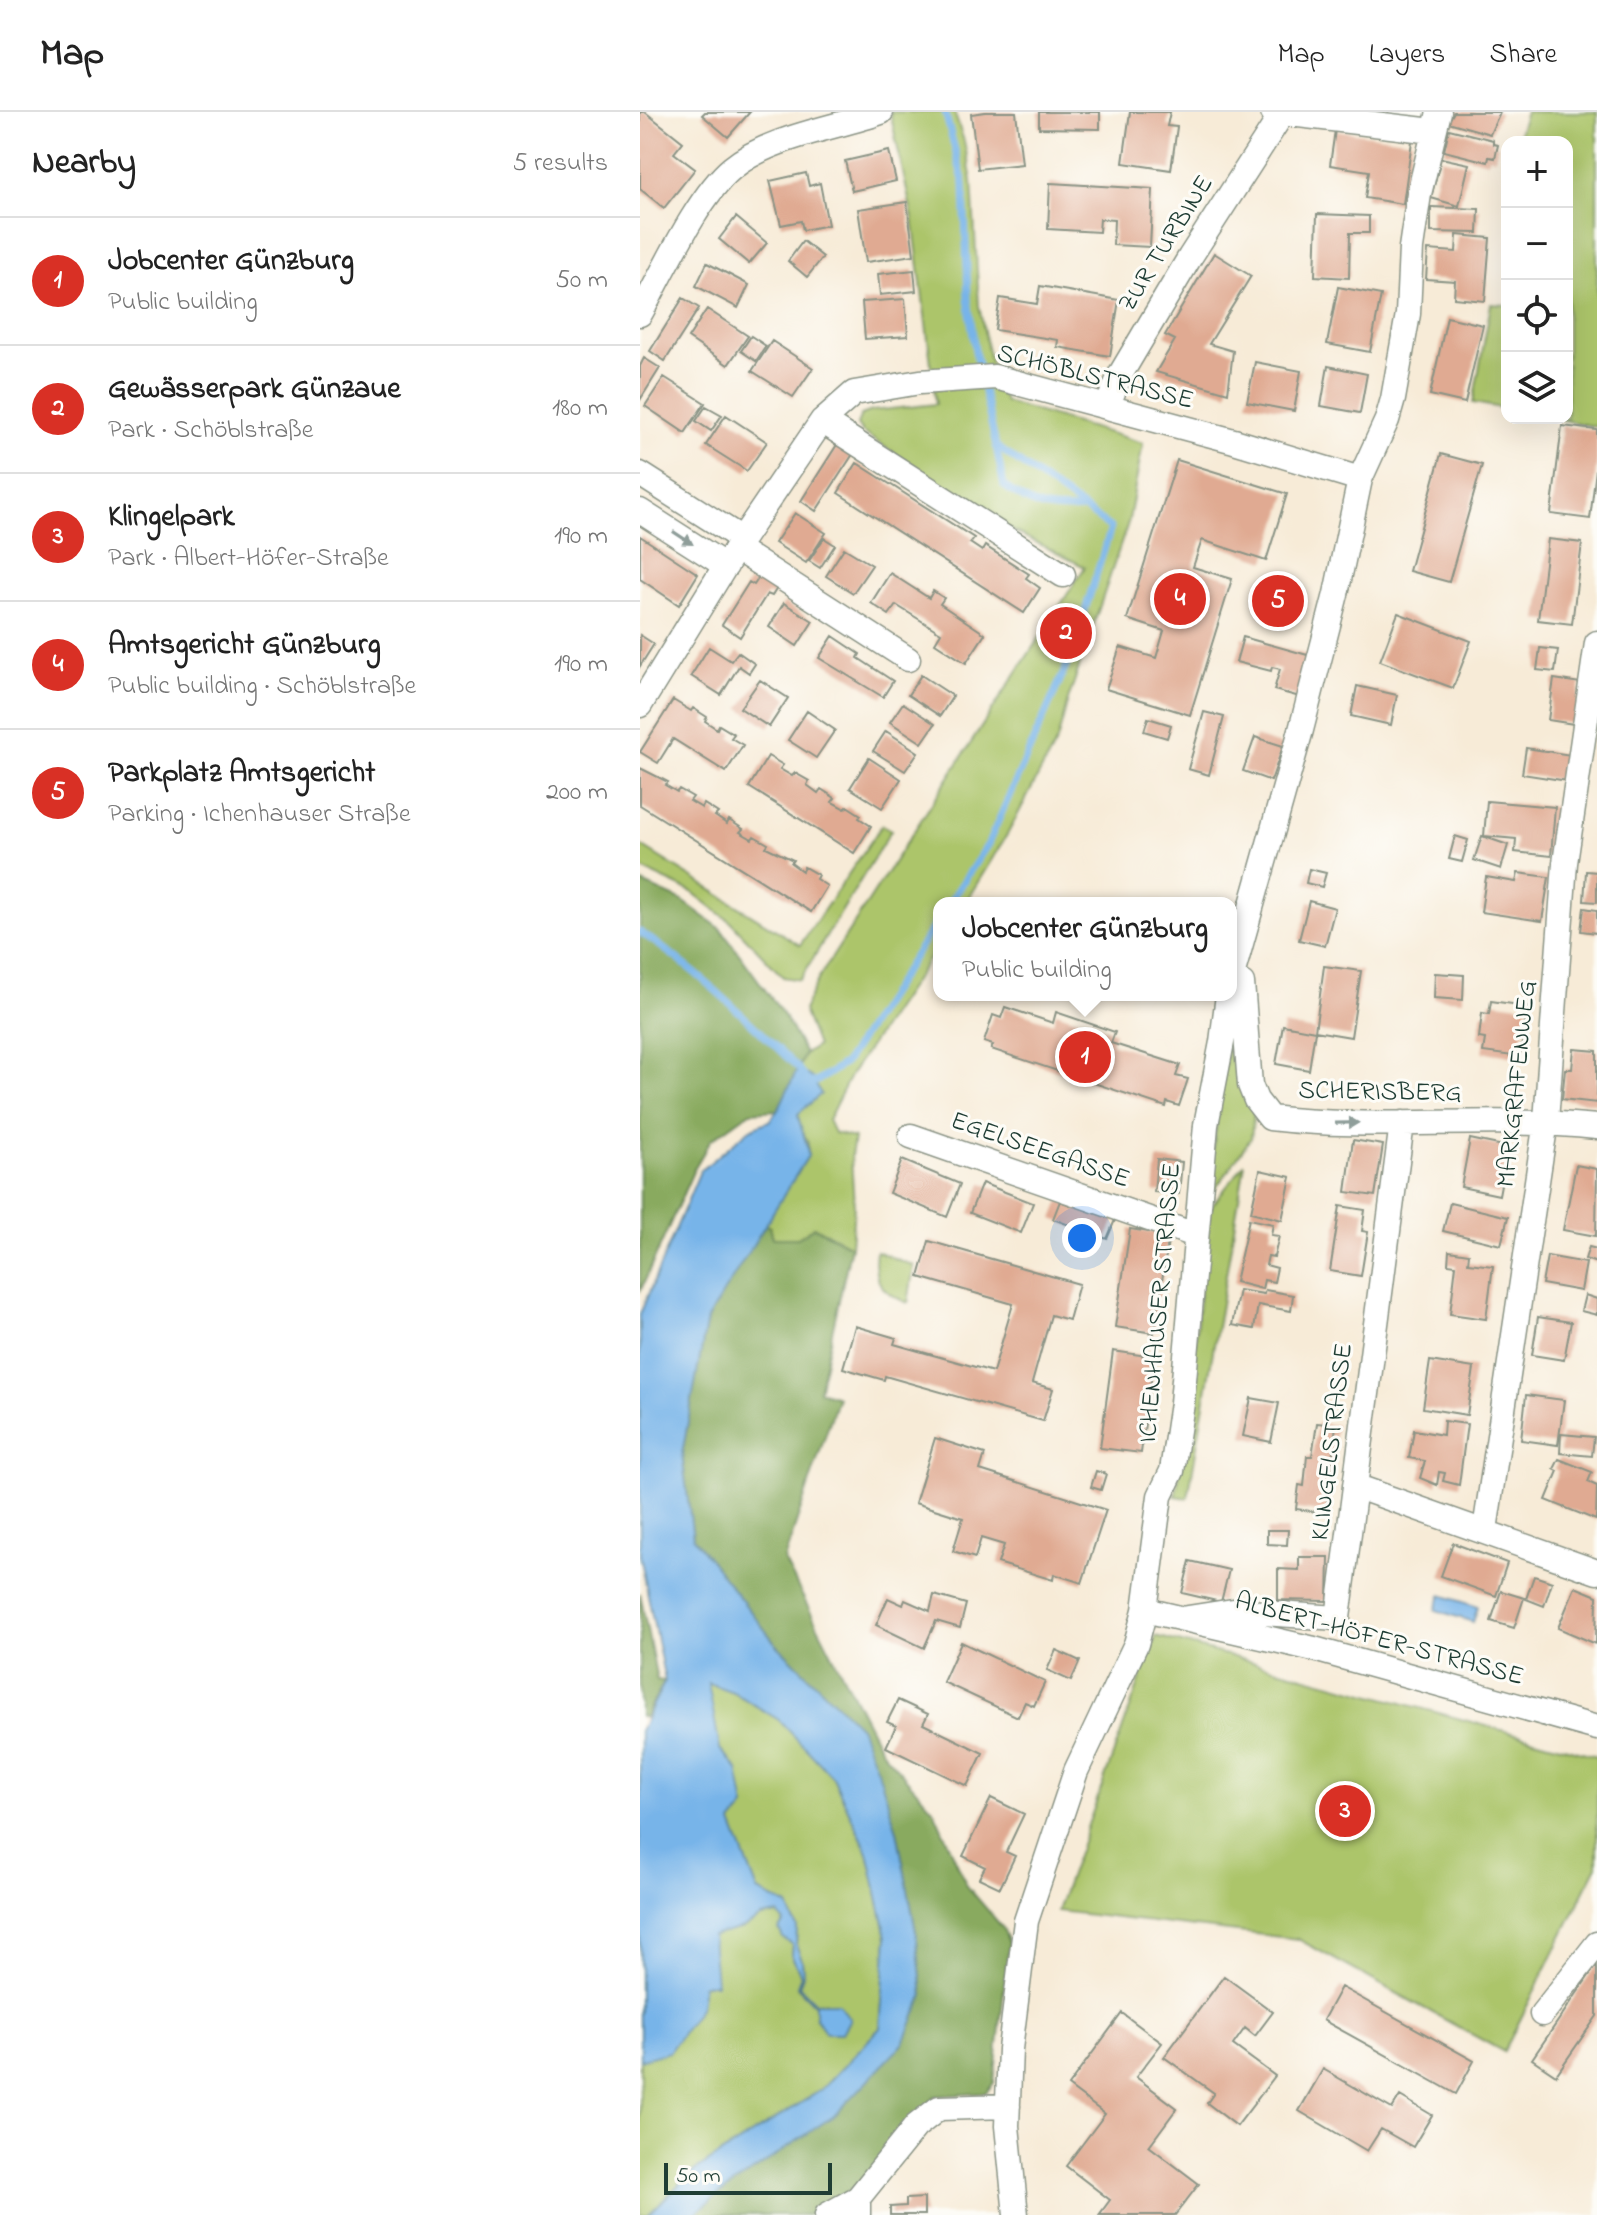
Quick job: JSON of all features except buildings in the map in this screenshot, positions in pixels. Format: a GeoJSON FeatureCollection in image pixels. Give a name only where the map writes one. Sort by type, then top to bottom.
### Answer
{"type":"FeatureCollection","features":[{"type":"Feature","properties":{"kind":"street"},"geometry":{"type":"LineString","coordinates":[[640,314],[710,193],[732,168],[778,145],[881,112]]}},
{"type":"Feature","properties":{"kind":"street"},"geometry":{"type":"LineString","coordinates":[[1237,957],[1301,730],[1336,594],[1360,479],[1387,420],[1408,314],[1411,248],[1419,194],[1436,121],[1277,113]]}},
{"type":"Feature","properties":{"kind":"street","name":"ZUR TURBINE"},"geometry":{"type":"LineString","coordinates":[[1107,407],[1127,361],[1277,113]]}},
{"type":"Feature","properties":{"kind":"street","name":"SCHÖBLSTRASSE"},"geometry":{"type":"LineString","coordinates":[[640,705],[735,551],[822,421],[854,393],[995,377],[1234,441],[1360,479]]}},
{"type":"Feature","properties":{"kind":"street"},"geometry":{"type":"LineString","coordinates":[[822,421],[1063,575]]}},
{"type":"Feature","properties":{"kind":"street"},"geometry":{"type":"LineString","coordinates":[[640,474],[735,551],[908,659]]}},
{"type":"Feature","properties":{"kind":"street"},"geometry":{"type":"LineString","coordinates":[[640,511],[735,551]]}},
{"type":"Feature","properties":{"kind":"street","name":"MARKGRAFENWEG"},"geometry":{"type":"LineString","coordinates":[[1485,1530],[1546,1121],[1565,863],[1597,643]]}},
{"type":"Feature","properties":{"kind":"street","name":"SCHERISBERG"},"geometry":{"type":"LineString","coordinates":[[1237,981],[1242,983],[1250,1085],[1256,1100],[1270,1118],[1319,1124],[1546,1121],[1597,1127]]}},
{"type":"Feature","properties":{"kind":"street","name":"ICHENHAUSER STRASSE"},"geometry":{"type":"LineString","coordinates":[[1016,2215],[1007,2126],[1010,2049],[1026,1921],[1076,1771],[1136,1644],[1145,1610],[1160,1496],[1172,1471],[1180,1417],[1206,1125],[1227,1001]]}},
{"type":"Feature","properties":{"kind":"street","name":"KLINGELSTRASSE"},"geometry":{"type":"LineString","coordinates":[[1188,1618],[1233,1611],[1338,1618],[1402,1123]]}},
{"type":"Feature","properties":{"kind":"street","name":"EGELSEEGASSE"},"geometry":{"type":"LineString","coordinates":[[911,1136],[1195,1235]]}},
{"type":"Feature","properties":{"kind":"street"},"geometry":{"type":"LineString","coordinates":[[1355,1486],[1597,1572]]}},
{"type":"Feature","properties":{"kind":"street","name":"ALBERT-HÖFER-STRASSE"},"geometry":{"type":"LineString","coordinates":[[1145,1610],[1314,1649],[1597,1728]]}},
{"type":"Feature","properties":{"kind":"street"},"geometry":{"type":"LineString","coordinates":[[1542,2014],[1597,1944]]}},
{"type":"Feature","properties":{"kind":"street"},"geometry":{"type":"LineString","coordinates":[[827,2215],[858,2207],[916,2126],[939,2108],[1008,2106]]}},
{"type":"Feature","properties":{"kind":"green space"},"geometry":{"type":"Polygon","coordinates":[[[890,112],[954,112],[972,180],[979,306],[990,361],[1005,402],[1143,443],[1129,520],[1057,741],[1008,833],[969,897],[933,897],[933,953],[851,1074],[828,1120],[834,1133],[854,1138],[851,1156],[854,1206],[851,1246],[814,1227],[798,1238],[773,1238],[770,1227],[765,1224],[808,1156],[808,1142],[800,1128],[798,1114],[813,1079],[798,1068],[805,1054],[817,1046],[803,1010],[820,976],[1085,567],[1013,531],[862,432],[857,425],[861,415],[872,411],[936,404],[913,219],[890,112]]]}},
{"type":"Feature","properties":{"kind":"green space"},"geometry":{"type":"Polygon","coordinates":[[[1526,112],[1597,112],[1597,427],[1573,422],[1573,136],[1518,136],[1526,112]]]}},
{"type":"Feature","properties":{"kind":"green space"},"geometry":{"type":"Polygon","coordinates":[[[1491,304],[1501,305],[1501,408],[1473,403],[1491,304]]]}},
{"type":"Feature","properties":{"kind":"green space"},"geometry":{"type":"Polygon","coordinates":[[[882,825],[891,830],[800,980],[783,977],[731,922],[692,892],[640,868],[640,845],[800,945],[882,825]]]}},
{"type":"Feature","properties":{"kind":"green space"},"geometry":{"type":"Polygon","coordinates":[[[640,882],[683,901],[721,929],[785,1017],[805,1054],[778,1110],[750,1112],[711,1140],[695,1167],[640,1292],[640,882]]]}},
{"type":"Feature","properties":{"kind":"green space"},"geometry":{"type":"Polygon","coordinates":[[[1231,1015],[1254,1110],[1251,1138],[1211,1195],[1207,1195],[1231,1015]]]}},
{"type":"Feature","properties":{"kind":"green space"},"geometry":{"type":"Polygon","coordinates":[[[1245,1163],[1188,1498],[1175,1496],[1186,1443],[1207,1212],[1245,1163]]]}},
{"type":"Feature","properties":{"kind":"green space"},"geometry":{"type":"Polygon","coordinates":[[[765,1224],[770,1227],[773,1238],[798,1238],[814,1227],[851,1246],[819,1391],[838,1397],[784,1560],[881,1750],[934,1810],[967,1886],[1003,1928],[1009,1943],[994,2083],[985,2093],[935,2096],[861,2183],[808,2215],[694,2215],[923,1996],[916,1932],[897,1830],[860,1728],[776,1644],[693,1538],[682,1454],[707,1319],[765,1224]]]}},
{"type":"Feature","properties":{"kind":"green space"},"geometry":{"type":"Polygon","coordinates":[[[876,1251],[914,1266],[908,1303],[880,1284],[876,1251]]]}},
{"type":"Feature","properties":{"kind":"green space"},"geometry":{"type":"Polygon","coordinates":[[[640,1593],[657,1680],[665,1681],[644,1718],[640,1716],[640,1593]]]}},
{"type":"Feature","properties":{"kind":"green space"},"geometry":{"type":"Polygon","coordinates":[[[1156,1636],[1597,1756],[1597,1866],[1504,2052],[1298,1939],[1057,1911],[1156,1636]]]}},
{"type":"Feature","properties":{"kind":"green space"},"geometry":{"type":"Polygon","coordinates":[[[707,1682],[733,1692],[779,1720],[833,1777],[868,1852],[887,1937],[880,2028],[821,2090],[690,2174],[648,2215],[640,2215],[640,2060],[703,1984],[712,1935],[743,1928],[761,1917],[778,1914],[784,1922],[792,1944],[791,1954],[801,1975],[797,1987],[815,2005],[826,2002],[816,2003],[799,1986],[803,1975],[802,1960],[796,1945],[797,1928],[788,1906],[758,1891],[732,1823],[738,1770],[720,1749],[707,1682]]]}},
{"type":"Feature","properties":{"kind":"water"},"geometry":{"type":"Polygon","coordinates":[[[798,1068],[813,1079],[821,1094],[798,1114],[808,1156],[707,1319],[682,1454],[693,1538],[776,1644],[860,1727],[897,1831],[916,1932],[923,1996],[904,2043],[836,2114],[694,2215],[648,2215],[690,2174],[821,2090],[880,2028],[887,1937],[868,1852],[833,1777],[779,1720],[733,1692],[708,1683],[720,1749],[738,1770],[745,1807],[732,1823],[758,1891],[788,1906],[797,1928],[796,1945],[802,1960],[803,1975],[799,1986],[816,2003],[838,2003],[850,2019],[842,2033],[826,2033],[815,2017],[815,2005],[797,1986],[801,1975],[791,1954],[792,1944],[783,1938],[779,1929],[784,1922],[778,1914],[761,1917],[743,1928],[712,1936],[716,1984],[703,1984],[700,2007],[669,2052],[640,2060],[640,1731],[665,1681],[640,1555],[640,1314],[700,1171],[750,1129],[769,1121],[778,1110],[798,1068]]]}},
{"type":"Feature","properties":{"kind":"water"},"geometry":{"type":"Polygon","coordinates":[[[1441,1595],[1478,1607],[1473,1622],[1436,1610],[1441,1595]]]}},
{"type":"Feature","properties":{"kind":"waterway"},"geometry":{"type":"LineString","coordinates":[[945,112],[964,184],[968,298],[975,351],[996,446],[1111,528],[1070,658],[988,844],[953,897]]}},
{"type":"Feature","properties":{"kind":"waterway"},"geometry":{"type":"LineString","coordinates":[[996,446],[1004,486],[1041,507],[1084,509]]}},
{"type":"Feature","properties":{"kind":"waterway"},"geometry":{"type":"LineString","coordinates":[[808,1082],[816,1082],[845,1063],[933,927]]}},
{"type":"Feature","properties":{"kind":"waterway"},"geometry":{"type":"LineString","coordinates":[[640,932],[722,996],[803,1076]]}},
{"type":"Feature","properties":{"kind":"place","name":"Amtsgericht Günzburg"},"geometry":{"type":"Point","coordinates":[1180,599]}},
{"type":"Feature","properties":{"kind":"place","name":"Parkplatz Amtsgericht"},"geometry":{"type":"Point","coordinates":[1278,601]}},
{"type":"Feature","properties":{"kind":"place","name":"Gewässerpark Günzaue"},"geometry":{"type":"Point","coordinates":[1066,633]}},
{"type":"Feature","properties":{"kind":"place","name":"Jobcenter Günzburg"},"geometry":{"type":"Point","coordinates":[1085,1057]}},
{"type":"Feature","properties":{"kind":"place","name":"Klingelpark"},"geometry":{"type":"Point","coordinates":[1345,1811]}}]}
